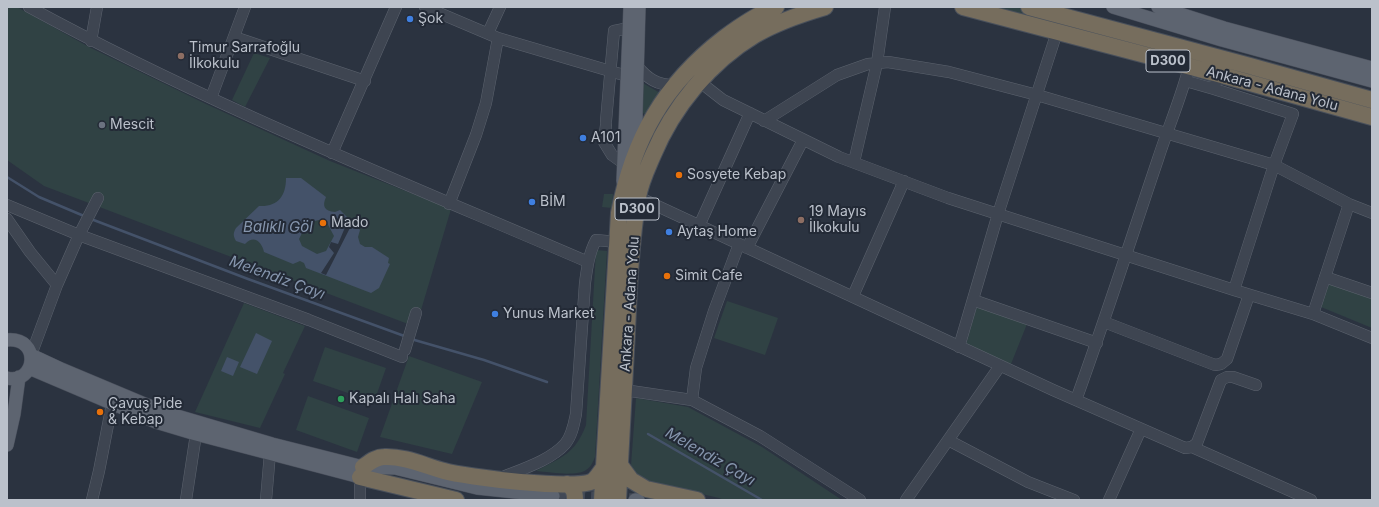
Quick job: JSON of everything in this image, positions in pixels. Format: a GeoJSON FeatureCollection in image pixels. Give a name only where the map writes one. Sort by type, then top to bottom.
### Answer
{"type":"FeatureCollection","features":[{"type":"Feature","properties":{"kind":"highway","name":"Ankara - Adana Yolu"},"geometry":{"type":"LineString","coordinates":[[618,500],[612,466],[617,242],[619,213],[623,191],[637,147],[651,120],[674,85],[697,61],[741,26],[776,7]]}},
{"type":"Feature","properties":{"kind":"highway","name":"Ankara - Adana Yolu"},"geometry":{"type":"LineString","coordinates":[[602,500],[612,466],[624,390],[630,271],[638,197],[646,171],[660,138],[674,113],[700,82],[730,53],[755,36],[780,23],[804,13],[825,7]]}},
{"type":"Feature","properties":{"kind":"highway","name":"Ankara - Adana Yolu"},"geometry":{"type":"LineString","coordinates":[[963,7],[1057,32],[1216,82],[1372,117]]}},
{"type":"Feature","properties":{"kind":"highway","name":"Ankara - Adana Yolu"},"geometry":{"type":"LineString","coordinates":[[1028,7],[1372,100]]}},
{"type":"Feature","properties":{"kind":"highway"},"geometry":{"type":"LineString","coordinates":[[456,500],[361,472],[374,459],[384,457],[402,458],[445,471],[496,480],[568,484],[594,480],[612,466],[646,490],[697,500]]}},
{"type":"Feature","properties":{"kind":"highway"},"geometry":{"type":"LineString","coordinates":[[568,484],[574,491],[575,500]]}},
{"type":"Feature","properties":{"kind":"main road"},"geometry":{"type":"LineString","coordinates":[[623,191],[630,7]]}},
{"type":"Feature","properties":{"kind":"main road"},"geometry":{"type":"LineString","coordinates":[[630,271],[628,211],[636,169],[639,7]]}},
{"type":"Feature","properties":{"kind":"main road"},"geometry":{"type":"LineString","coordinates":[[1113,7],[1222,40],[1372,81]]}},
{"type":"Feature","properties":{"kind":"main road"},"geometry":{"type":"LineString","coordinates":[[1158,7],[1224,28],[1372,68]]}},
{"type":"Feature","properties":{"kind":"main road"},"geometry":{"type":"LineString","coordinates":[[7,340],[14,339],[26,345],[32,360],[30,368],[26,373],[13,378],[14,414],[7,446]]}},
{"type":"Feature","properties":{"kind":"main road"},"geometry":{"type":"LineString","coordinates":[[31,355],[142,403],[177,416],[361,472],[395,468],[477,488],[553,496]]}},
{"type":"Feature","properties":{"kind":"main road"},"geometry":{"type":"LineString","coordinates":[[30,368],[156,422],[196,434],[270,453],[373,475],[397,476],[478,496],[517,500]]}},
{"type":"Feature","properties":{"kind":"street"},"geometry":{"type":"LineString","coordinates":[[29,7],[91,41],[211,98],[449,204],[588,262]]}},
{"type":"Feature","properties":{"kind":"street"},"geometry":{"type":"LineString","coordinates":[[91,41],[97,7]]}},
{"type":"Feature","properties":{"kind":"street"},"geometry":{"type":"LineString","coordinates":[[211,98],[245,7]]}},
{"type":"Feature","properties":{"kind":"street"},"geometry":{"type":"LineString","coordinates":[[332,153],[365,81],[396,7]]}},
{"type":"Feature","properties":{"kind":"street"},"geometry":{"type":"LineString","coordinates":[[425,7],[493,36],[627,76]]}},
{"type":"Feature","properties":{"kind":"street"},"geometry":{"type":"LineString","coordinates":[[449,204],[476,135],[486,103],[493,36],[500,7]]}},
{"type":"Feature","properties":{"kind":"street"},"geometry":{"type":"LineString","coordinates":[[854,162],[877,63],[886,7]]}},
{"type":"Feature","properties":{"kind":"street"},"geometry":{"type":"LineString","coordinates":[[624,163],[612,155],[604,142],[614,31],[629,28]]}},
{"type":"Feature","properties":{"kind":"street"},"geometry":{"type":"LineString","coordinates":[[959,346],[998,214],[1057,32]]}},
{"type":"Feature","properties":{"kind":"street"},"geometry":{"type":"LineString","coordinates":[[234,37],[365,81]]}},
{"type":"Feature","properties":{"kind":"street"},"geometry":{"type":"LineString","coordinates":[[764,121],[837,75],[868,64],[888,62],[948,72],[1037,95],[1274,165],[1349,204],[1372,213]]}},
{"type":"Feature","properties":{"kind":"street"},"geometry":{"type":"LineString","coordinates":[[637,66],[649,79],[666,85],[674,85]]}},
{"type":"Feature","properties":{"kind":"street"},"geometry":{"type":"LineString","coordinates":[[1076,400],[1097,343],[1166,132],[1188,74]]}},
{"type":"Feature","properties":{"kind":"street"},"geometry":{"type":"LineString","coordinates":[[700,82],[723,100],[764,121],[803,140],[904,182],[948,198],[1249,295],[1313,314],[1372,338]]}},
{"type":"Feature","properties":{"kind":"street"},"geometry":{"type":"LineString","coordinates":[[1216,82],[1293,114],[1274,165],[1234,290]]}},
{"type":"Feature","properties":{"kind":"street"},"geometry":{"type":"LineString","coordinates":[[699,226],[750,113]]}},
{"type":"Feature","properties":{"kind":"street"},"geometry":{"type":"LineString","coordinates":[[692,400],[696,368],[714,311],[743,246],[803,140]]}},
{"type":"Feature","properties":{"kind":"street"},"geometry":{"type":"LineString","coordinates":[[853,296],[904,182]]}},
{"type":"Feature","properties":{"kind":"street"},"geometry":{"type":"LineString","coordinates":[[638,197],[853,296],[1000,366],[1185,448],[1192,448],[1311,500]]}},
{"type":"Feature","properties":{"kind":"street"},"geometry":{"type":"LineString","coordinates":[[31,355],[57,285],[79,235],[98,198]]}},
{"type":"Feature","properties":{"kind":"street"},"geometry":{"type":"LineString","coordinates":[[1313,314],[1349,204]]}},
{"type":"Feature","properties":{"kind":"street"},"geometry":{"type":"LineString","coordinates":[[7,205],[79,235],[309,320],[404,353],[416,313]]}},
{"type":"Feature","properties":{"kind":"street"},"geometry":{"type":"LineString","coordinates":[[7,218],[30,252],[57,285]]}},
{"type":"Feature","properties":{"kind":"street"},"geometry":{"type":"LineString","coordinates":[[496,480],[551,455],[566,443],[572,431],[576,414],[585,283],[588,262],[592,247],[596,240],[617,242]]}},
{"type":"Feature","properties":{"kind":"street"},"geometry":{"type":"LineString","coordinates":[[1325,277],[1372,293]]}},
{"type":"Feature","properties":{"kind":"street"},"geometry":{"type":"LineString","coordinates":[[1104,322],[1216,365],[1221,364],[1227,359],[1249,295]]}},
{"type":"Feature","properties":{"kind":"street"},"geometry":{"type":"LineString","coordinates":[[973,300],[1097,343]]}},
{"type":"Feature","properties":{"kind":"street"},"geometry":{"type":"LineString","coordinates":[[906,500],[1000,366]]}},
{"type":"Feature","properties":{"kind":"street"},"geometry":{"type":"LineString","coordinates":[[1192,448],[1197,443],[1201,435],[1221,380],[1227,377],[1233,377],[1256,385]]}},
{"type":"Feature","properties":{"kind":"street"},"geometry":{"type":"LineString","coordinates":[[624,390],[692,400],[760,436],[860,500]]}},
{"type":"Feature","properties":{"kind":"street"},"geometry":{"type":"LineString","coordinates":[[92,500],[112,404]]}},
{"type":"Feature","properties":{"kind":"street"},"geometry":{"type":"LineString","coordinates":[[1109,500],[1141,428]]}},
{"type":"Feature","properties":{"kind":"street"},"geometry":{"type":"LineString","coordinates":[[186,500],[196,434]]}},
{"type":"Feature","properties":{"kind":"street"},"geometry":{"type":"LineString","coordinates":[[948,440],[1028,482],[1074,500]]}},
{"type":"Feature","properties":{"kind":"street"},"geometry":{"type":"LineString","coordinates":[[266,500],[270,453]]}},
{"type":"Feature","properties":{"kind":"street"},"geometry":{"type":"LineString","coordinates":[[360,500],[361,472]]}},
{"type":"Feature","properties":{"kind":"shaded area"},"geometry":{"type":"Polygon","coordinates":[[[7,7],[17,7],[89,47],[206,104],[330,161],[451,209],[416,327],[44,186],[7,160],[7,7]]]}},
{"type":"Feature","properties":{"kind":"shaded area"},"geometry":{"type":"Polygon","coordinates":[[[996,7],[1016,7],[1088,28],[1088,32],[996,7]]]}},
{"type":"Feature","properties":{"kind":"shaded area"},"geometry":{"type":"Polygon","coordinates":[[[254,53],[270,58],[245,107],[232,100],[254,53]]]}},
{"type":"Feature","properties":{"kind":"shaded area"},"geometry":{"type":"Polygon","coordinates":[[[641,82],[662,94],[646,114],[642,113],[641,82]]]}},
{"type":"Feature","properties":{"kind":"shaded area"},"geometry":{"type":"Polygon","coordinates":[[[604,194],[613,194],[612,208],[602,207],[604,194]]]}},
{"type":"Feature","properties":{"kind":"shaded area"},"geometry":{"type":"Polygon","coordinates":[[[596,250],[607,251],[595,457],[593,463],[582,472],[562,474],[536,471],[567,454],[582,435],[586,425],[596,250]]]}},
{"type":"Feature","properties":{"kind":"shaded area"},"geometry":{"type":"Polygon","coordinates":[[[1329,284],[1372,299],[1372,328],[1321,307],[1329,284]]]}},
{"type":"Feature","properties":{"kind":"shaded area"},"geometry":{"type":"Polygon","coordinates":[[[727,301],[778,318],[765,355],[714,338],[727,301]]]}},
{"type":"Feature","properties":{"kind":"shaded area"},"geometry":{"type":"Polygon","coordinates":[[[244,303],[305,326],[260,428],[195,412],[244,303]]]}},
{"type":"Feature","properties":{"kind":"shaded area"},"geometry":{"type":"Polygon","coordinates":[[[977,306],[1027,324],[1011,364],[966,345],[977,306]]]}},
{"type":"Feature","properties":{"kind":"shaded area"},"geometry":{"type":"Polygon","coordinates":[[[325,347],[386,368],[374,402],[313,381],[325,347]]]}},
{"type":"Feature","properties":{"kind":"shaded area"},"geometry":{"type":"Polygon","coordinates":[[[409,356],[482,382],[452,454],[380,437],[409,356]]]}},
{"type":"Feature","properties":{"kind":"shaded area"},"geometry":{"type":"Polygon","coordinates":[[[308,396],[369,418],[357,452],[296,430],[308,396]]]}},
{"type":"Feature","properties":{"kind":"shaded area"},"geometry":{"type":"Polygon","coordinates":[[[636,398],[688,407],[762,447],[842,500],[724,500],[650,482],[637,476],[631,465],[636,398]]]}},
{"type":"Feature","properties":{"kind":"water","name":"Balıklı Göl"},"geometry":{"type":"Polygon","coordinates":[[[286,178],[301,178],[326,197],[324,205],[326,209],[335,212],[340,210],[360,230],[358,237],[360,244],[365,247],[372,247],[389,258],[388,263],[390,264],[379,288],[371,293],[306,268],[304,263],[300,261],[293,264],[264,252],[257,240],[248,241],[245,244],[236,241],[234,238],[234,231],[236,228],[259,206],[271,205],[280,199],[286,184],[286,178]],[[323,219],[307,223],[299,239],[302,246],[317,254],[326,251],[334,236],[326,221],[323,219]]]}},
{"type":"Feature","properties":{"kind":"water"},"geometry":{"type":"Polygon","coordinates":[[[256,333],[272,341],[257,374],[240,367],[256,333]]]}},
{"type":"Feature","properties":{"kind":"water"},"geometry":{"type":"Polygon","coordinates":[[[227,357],[239,362],[233,376],[221,371],[227,357]]]}},
{"type":"Feature","properties":{"kind":"pier"},"geometry":{"type":"Polygon","coordinates":[[[349,218],[353,222],[326,275],[321,273],[334,253],[329,247],[331,242],[338,244],[349,218]]]}},
{"type":"Feature","properties":{"kind":"waterway","name":"Melendiz Çayı"},"geometry":{"type":"LineString","coordinates":[[7,177],[39,197],[84,216]]}},
{"type":"Feature","properties":{"kind":"waterway","name":"Melendiz Çayı"},"geometry":{"type":"LineString","coordinates":[[91,219],[248,279],[407,337]]}},
{"type":"Feature","properties":{"kind":"waterway","name":"Melendiz Çayı"},"geometry":{"type":"LineString","coordinates":[[411,339],[484,360],[547,382]]}},
{"type":"Feature","properties":{"kind":"waterway","name":"Melendiz Çayı"},"geometry":{"type":"LineString","coordinates":[[648,434],[762,500]]}},
{"type":"Feature","properties":{"kind":"tunnel"},"geometry":{"type":"LineString","coordinates":[[553,496],[635,500]]}},
{"type":"Feature","properties":{"kind":"place","name":"Şok"},"geometry":{"type":"Point","coordinates":[410,19]}},
{"type":"Feature","properties":{"kind":"place","name":"Timur Sarrafoğlu İlkokulu"},"geometry":{"type":"Point","coordinates":[181,56]}},
{"type":"Feature","properties":{"kind":"place","name":"Mescit"},"geometry":{"type":"Point","coordinates":[102,125]}},
{"type":"Feature","properties":{"kind":"place","name":"A101"},"geometry":{"type":"Point","coordinates":[583,138]}},
{"type":"Feature","properties":{"kind":"place","name":"Sosyete Kebap"},"geometry":{"type":"Point","coordinates":[679,175]}},
{"type":"Feature","properties":{"kind":"place","name":"BİM"},"geometry":{"type":"Point","coordinates":[532,202]}},
{"type":"Feature","properties":{"kind":"place","name":"19 Mayıs İlkokulu"},"geometry":{"type":"Point","coordinates":[801,220]}},
{"type":"Feature","properties":{"kind":"place","name":"Mado"},"geometry":{"type":"Point","coordinates":[323,223]}},
{"type":"Feature","properties":{"kind":"place","name":"Aytaş Home"},"geometry":{"type":"Point","coordinates":[669,232]}},
{"type":"Feature","properties":{"kind":"place","name":"Simit Cafe"},"geometry":{"type":"Point","coordinates":[667,276]}},
{"type":"Feature","properties":{"kind":"place","name":"Yunus Market"},"geometry":{"type":"Point","coordinates":[495,314]}},
{"type":"Feature","properties":{"kind":"place","name":"Kapalı Halı Saha"},"geometry":{"type":"Point","coordinates":[341,399]}},
{"type":"Feature","properties":{"kind":"place","name":"Çavuş Pide & Kebap"},"geometry":{"type":"Point","coordinates":[100,412]}}]}
